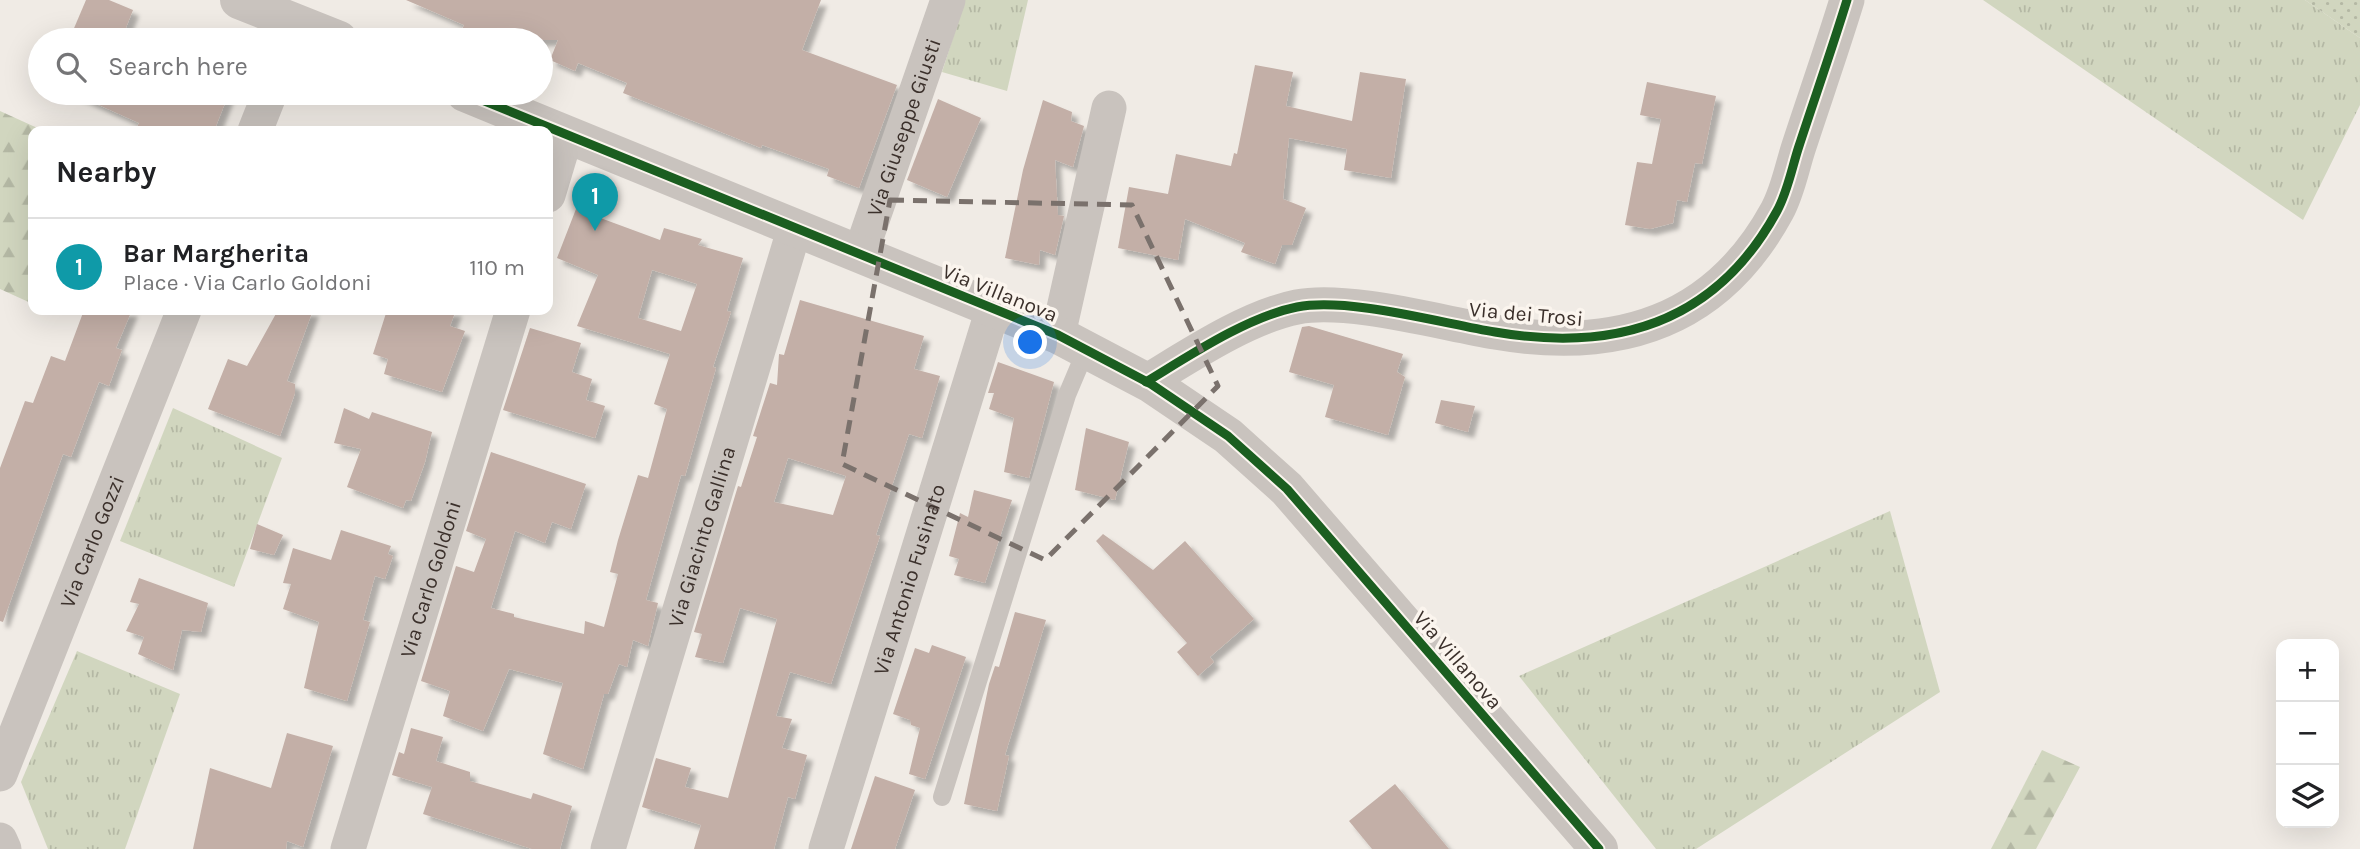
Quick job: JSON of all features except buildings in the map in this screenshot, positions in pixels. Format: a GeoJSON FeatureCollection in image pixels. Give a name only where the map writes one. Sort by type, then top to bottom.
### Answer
{"type":"FeatureCollection","features":[{"type":"Feature","properties":{"kind":"street"},"geometry":{"type":"LineString","coordinates":[[239,0],[287,28]]}},
{"type":"Feature","properties":{"kind":"street","name":"Via Giuseppe Giusti"},"geometry":{"type":"LineString","coordinates":[[860,255],[948,0]]}},
{"type":"Feature","properties":{"kind":"street","name":"Via dei Trosi"},"geometry":{"type":"LineString","coordinates":[[1146,382],[1229,333],[1294,308],[1326,303],[1502,333],[1560,339],[1609,336],[1648,328],[1688,310],[1749,256],[1779,209],[1847,0]]}},
{"type":"Feature","properties":{"kind":"street"},"geometry":{"type":"LineString","coordinates":[[257,126],[265,105]]}},
{"type":"Feature","properties":{"kind":"street","name":"Via Villanova"},"geometry":{"type":"LineString","coordinates":[[494,105],[544,126]]}},
{"type":"Feature","properties":{"kind":"street"},"geometry":{"type":"LineString","coordinates":[[1072,342],[1109,107]]}},
{"type":"Feature","properties":{"kind":"street","name":"Via Villanova"},"geometry":{"type":"LineString","coordinates":[[553,130],[795,226],[1072,342],[1146,382],[1228,436],[1287,489],[1599,849]]}},
{"type":"Feature","properties":{"kind":"street"},"geometry":{"type":"LineString","coordinates":[[553,178],[566,135]]}},
{"type":"Feature","properties":{"kind":"street","name":"Via Giacinto Gallina"},"geometry":{"type":"LineString","coordinates":[[608,849],[795,226]]}},
{"type":"Feature","properties":{"kind":"street","name":"Via Antonio Fusinato"},"geometry":{"type":"LineString","coordinates":[[826,849],[993,310]]}},
{"type":"Feature","properties":{"kind":"street","name":"Via Carlo Gozzi"},"geometry":{"type":"LineString","coordinates":[[0,774],[182,315]]}},
{"type":"Feature","properties":{"kind":"street","name":"Via Carlo Goldoni"},"geometry":{"type":"LineString","coordinates":[[348,849],[511,315]]}},
{"type":"Feature","properties":{"kind":"street"},"geometry":{"type":"LineString","coordinates":[[0,840],[4,849]]}},
{"type":"Feature","properties":{"kind":"lane"},"geometry":{"type":"LineString","coordinates":[[942,797],[1067,395],[1072,342]]}},
{"type":"Feature","properties":{"kind":"highlighted area"},"geometry":{"type":"Polygon","coordinates":[[[890,200],[1132,205],[1218,386],[1045,560],[842,464],[890,200]]]}},
{"type":"Feature","properties":{"kind":"green space"},"geometry":{"type":"Polygon","coordinates":[[[965,0],[1028,0],[1007,91],[942,72],[965,0]]]}},
{"type":"Feature","properties":{"kind":"green space"},"geometry":{"type":"Polygon","coordinates":[[[1983,0],[2305,0],[2360,38],[2360,105],[2303,220],[1983,0]]]}},
{"type":"Feature","properties":{"kind":"green space"},"geometry":{"type":"Polygon","coordinates":[[[2305,0],[2360,0],[2360,38],[2305,0]]]}},
{"type":"Feature","properties":{"kind":"green space"},"geometry":{"type":"Polygon","coordinates":[[[0,111],[33,126],[28,126],[28,302],[0,289],[0,111]]]}},
{"type":"Feature","properties":{"kind":"green space"},"geometry":{"type":"Polygon","coordinates":[[[173,408],[282,458],[234,587],[120,541],[173,408]]]}},
{"type":"Feature","properties":{"kind":"green space"},"geometry":{"type":"Polygon","coordinates":[[[1890,511],[1940,692],[1696,849],[1656,849],[1519,676],[1890,511]]]}},
{"type":"Feature","properties":{"kind":"green space"},"geometry":{"type":"Polygon","coordinates":[[[77,651],[180,694],[125,849],[48,849],[21,782],[77,651]]]}},
{"type":"Feature","properties":{"kind":"green space"},"geometry":{"type":"Polygon","coordinates":[[[2042,750],[2080,767],[2036,849],[1991,849],[2042,750]]]}},
{"type":"Feature","properties":{"kind":"cycle path"},"geometry":{"type":"LineString","coordinates":[[1146,382],[1239,328],[1297,307],[1342,305],[1395,312],[1495,332],[1582,338],[1621,332],[1658,321],[1693,304],[1724,280],[1752,249],[1777,211],[1847,0]]}},
{"type":"Feature","properties":{"kind":"cycle path"},"geometry":{"type":"LineString","coordinates":[[494,105],[546,126]]}},
{"type":"Feature","properties":{"kind":"cycle path"},"geometry":{"type":"LineString","coordinates":[[553,129],[1058,335],[1151,384],[1228,436],[1287,489],[1599,849]]}},
{"type":"Feature","properties":{"kind":"place","name":"Bar Margherita"},"geometry":{"type":"Point","coordinates":[595,231]}}]}
